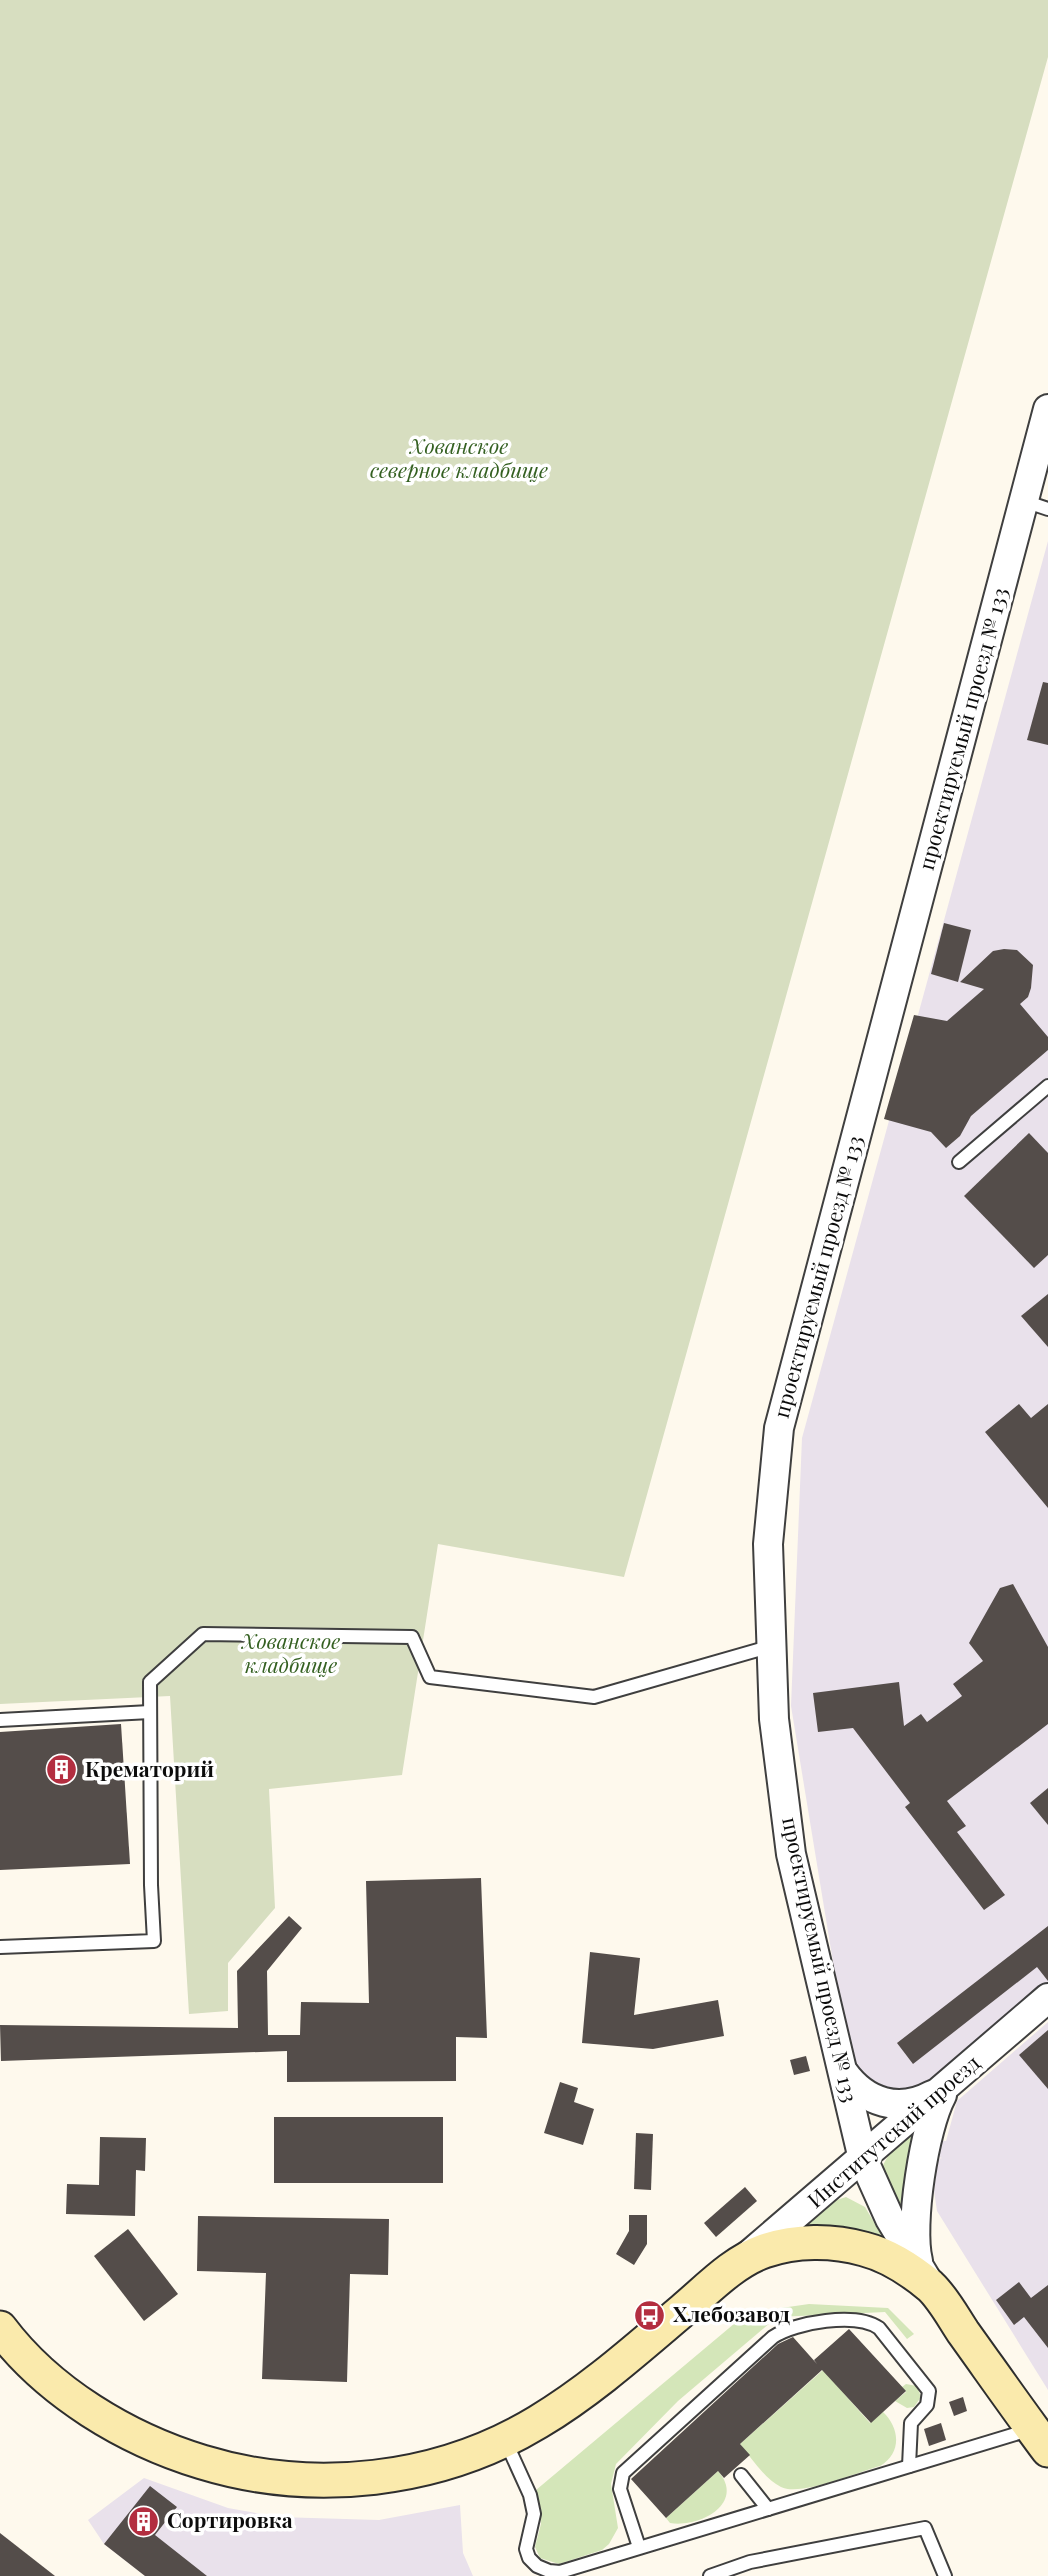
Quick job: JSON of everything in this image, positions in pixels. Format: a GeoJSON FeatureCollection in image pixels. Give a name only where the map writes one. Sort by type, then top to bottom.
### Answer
{"type":"FeatureCollection","features":[{"type":"Feature","properties":{"kind":"main road"},"geometry":{"type":"LineString","coordinates":[[0,2328],[28,2360],[87,2407],[152,2444],[223,2469],[310,2480],[356,2480],[436,2465],[505,2440],[538,2422],[617,2366],[738,2264],[762,2251],[788,2245],[841,2244],[868,2249],[927,2279],[1040,2440]]}},
{"type":"Feature","properties":{"kind":"street","name":"проектируемый проезд № 133"},"geometry":{"type":"LineString","coordinates":[[927,2279],[890,2219],[863,2160],[791,1854],[774,1719],[768,1544],[779,1428],[1036,505],[1048,409]]}},
{"type":"Feature","properties":{"kind":"street","name":"Институтский проезд"},"geometry":{"type":"LineString","coordinates":[[738,2264],[863,2160],[1048,1998]]}},
{"type":"Feature","properties":{"kind":"street"},"geometry":{"type":"LineString","coordinates":[[844,2073],[854,2087],[874,2101],[901,2105],[920,2102],[947,2087]]}},
{"type":"Feature","properties":{"kind":"street"},"geometry":{"type":"LineString","coordinates":[[927,2279],[915,2227],[928,2136],[934,2111],[947,2087]]}},
{"type":"Feature","properties":{"kind":"lane"},"geometry":{"type":"LineString","coordinates":[[959,1162],[1048,1086]]}},
{"type":"Feature","properties":{"kind":"lane"},"geometry":{"type":"LineString","coordinates":[[0,1947],[154,1941],[150,1682],[203,1634],[412,1637],[430,1677],[594,1697],[772,1646]]}},
{"type":"Feature","properties":{"kind":"lane"},"geometry":{"type":"LineString","coordinates":[[0,1720],[150,1712]]}},
{"type":"Feature","properties":{"kind":"lane"},"geometry":{"type":"LineString","coordinates":[[639,2547],[620,2489],[623,2473],[773,2337],[787,2328],[856,2320],[869,2322],[879,2329],[927,2384],[929,2391],[927,2405],[911,2423],[909,2466]]}},
{"type":"Feature","properties":{"kind":"lane"},"geometry":{"type":"LineString","coordinates":[[505,2440],[530,2495],[534,2525],[526,2549],[537,2566],[560,2572],[909,2466],[1040,2440]]}},
{"type":"Feature","properties":{"kind":"lane"},"geometry":{"type":"LineString","coordinates":[[741,2475],[768,2509]]}},
{"type":"Feature","properties":{"kind":"lane"},"geometry":{"type":"LineString","coordinates":[[710,2576],[750,2562],[925,2528],[945,2576]]}},
{"type":"Feature","properties":{"kind":"shaded area"},"geometry":{"type":"Polygon","coordinates":[[[1048,541],[1048,1987],[940,2081],[888,2096],[857,2076],[852,2060],[834,1968],[791,1706],[802,1438],[1048,541]]]}},
{"type":"Feature","properties":{"kind":"shaded area"},"geometry":{"type":"Polygon","coordinates":[[[1048,2022],[1048,2390],[937,2211],[934,2191],[938,2159],[942,2158],[939,2157],[942,2141],[946,2141],[957,2101],[1048,2022]]]}},
{"type":"Feature","properties":{"kind":"shaded area"},"geometry":{"type":"Polygon","coordinates":[[[144,2478],[228,2508],[278,2517],[379,2520],[460,2505],[463,2553],[473,2576],[145,2576],[104,2544],[88,2520],[144,2478]]]}},
{"type":"Feature","properties":{"kind":"green space","name":"Хованское северное кладбище"},"geometry":{"type":"Polygon","coordinates":[[[0,0],[1048,0],[1048,57],[624,1577],[438,1544],[402,1775],[269,1789],[275,1908],[228,1963],[228,2011],[189,2014],[170,1696],[0,1704],[0,0]]]}},
{"type":"Feature","properties":{"kind":"green space"},"geometry":{"type":"Polygon","coordinates":[[[923,2124],[905,2213],[889,2189],[883,2165],[893,2147],[923,2124]]]}},
{"type":"Feature","properties":{"kind":"green space"},"geometry":{"type":"Polygon","coordinates":[[[846,2197],[865,2207],[885,2241],[800,2228],[828,2203],[846,2197]]]}},
{"type":"Feature","properties":{"kind":"green space"},"geometry":{"type":"Polygon","coordinates":[[[809,2304],[888,2308],[914,2334],[907,2339],[885,2312],[777,2317],[678,2401],[616,2464],[611,2484],[618,2528],[609,2544],[602,2550],[559,2564],[540,2558],[535,2547],[541,2524],[536,2490],[747,2313],[809,2304]]]}},
{"type":"Feature","properties":{"kind":"green space"},"geometry":{"type":"Polygon","coordinates":[[[823,2370],[870,2423],[883,2412],[889,2418],[895,2433],[895,2447],[887,2461],[880,2466],[801,2489],[781,2487],[764,2474],[740,2444],[823,2370]]]}},
{"type":"Feature","properties":{"kind":"green space"},"geometry":{"type":"Polygon","coordinates":[[[906,2384],[917,2386],[921,2397],[914,2407],[907,2408],[895,2401],[906,2392],[902,2387],[906,2384]]]}},
{"type":"Feature","properties":{"kind":"green space"},"geometry":{"type":"Polygon","coordinates":[[[718,2471],[727,2493],[716,2511],[694,2521],[670,2523],[666,2518],[718,2471]]]}},
{"type":"Feature","properties":{"kind":"building"},"geometry":{"type":"Polygon","coordinates":[[[1043,682],[1048,683],[1048,745],[1027,740],[1043,682]]]}},
{"type":"Feature","properties":{"kind":"building"},"geometry":{"type":"Polygon","coordinates":[[[944,923],[971,930],[958,982],[931,974],[944,923]]]}},
{"type":"Feature","properties":{"kind":"building"},"geometry":{"type":"Polygon","coordinates":[[[1017,950],[1033,965],[1028,997],[1020,1004],[1048,1037],[1048,1050],[971,1116],[960,1136],[946,1148],[931,1132],[884,1119],[914,1015],[947,1021],[984,989],[960,982],[993,951],[1017,950]]]}},
{"type":"Feature","properties":{"kind":"building"},"geometry":{"type":"Polygon","coordinates":[[[1029,1133],[1048,1153],[1048,1255],[1034,1268],[964,1196],[1029,1133]]]}},
{"type":"Feature","properties":{"kind":"building"},"geometry":{"type":"Polygon","coordinates":[[[1048,1294],[1048,1347],[1021,1316],[1048,1294]]]}},
{"type":"Feature","properties":{"kind":"building"},"geometry":{"type":"Polygon","coordinates":[[[1019,1404],[1031,1418],[1048,1404],[1048,1508],[985,1432],[1019,1404]]]}},
{"type":"Feature","properties":{"kind":"building"},"geometry":{"type":"Polygon","coordinates":[[[1013,1584],[1048,1647],[1048,1724],[947,1801],[966,1826],[957,1832],[1005,1895],[984,1910],[905,1807],[910,1803],[853,1728],[818,1732],[813,1693],[899,1682],[904,1726],[921,1714],[927,1722],[962,1696],[953,1684],[983,1661],[969,1643],[1000,1588],[1013,1584]]]}},
{"type":"Feature","properties":{"kind":"building","name":"Крематорий"},"geometry":{"type":"Polygon","coordinates":[[[121,1724],[130,1864],[0,1870],[0,1732],[121,1724]]]}},
{"type":"Feature","properties":{"kind":"building"},"geometry":{"type":"Polygon","coordinates":[[[1048,1788],[1048,1825],[1030,1803],[1048,1788]]]}},
{"type":"Feature","properties":{"kind":"building"},"geometry":{"type":"Polygon","coordinates":[[[481,1878],[487,2038],[456,2037],[456,2081],[287,2082],[287,2051],[1,2061],[0,2025],[238,2028],[237,1971],[289,1916],[302,1928],[267,1971],[268,2035],[300,2035],[301,2002],[369,2003],[366,1881],[481,1878]]]}},
{"type":"Feature","properties":{"kind":"building"},"geometry":{"type":"Polygon","coordinates":[[[1048,1926],[1048,1981],[1037,1967],[913,2064],[897,2043],[1048,1926]]]}},
{"type":"Feature","properties":{"kind":"building"},"geometry":{"type":"Polygon","coordinates":[[[590,1952],[640,1958],[634,2015],[718,2000],[724,2036],[653,2049],[582,2043],[590,1952]]]}},
{"type":"Feature","properties":{"kind":"building"},"geometry":{"type":"Polygon","coordinates":[[[1048,2030],[1048,2089],[1019,2055],[1048,2030]]]}},
{"type":"Feature","properties":{"kind":"building"},"geometry":{"type":"Polygon","coordinates":[[[806,2056],[810,2071],[794,2075],[790,2060],[806,2056]]]}},
{"type":"Feature","properties":{"kind":"building"},"geometry":{"type":"Polygon","coordinates":[[[560,2082],[578,2088],[574,2102],[594,2109],[583,2145],[544,2133],[560,2082]]]}},
{"type":"Feature","properties":{"kind":"building"},"geometry":{"type":"Polygon","coordinates":[[[274,2117],[443,2117],[443,2183],[274,2183],[274,2117]]]}},
{"type":"Feature","properties":{"kind":"building"},"geometry":{"type":"Polygon","coordinates":[[[636,2133],[653,2134],[651,2190],[634,2189],[636,2133]]]}},
{"type":"Feature","properties":{"kind":"building"},"geometry":{"type":"Polygon","coordinates":[[[100,2137],[146,2138],[145,2171],[136,2170],[135,2216],[66,2214],[67,2184],[99,2185],[100,2137]]]}},
{"type":"Feature","properties":{"kind":"building"},"geometry":{"type":"Polygon","coordinates":[[[745,2187],[757,2201],[716,2237],[704,2223],[745,2187]]]}},
{"type":"Feature","properties":{"kind":"building"},"geometry":{"type":"Polygon","coordinates":[[[629,2215],[647,2215],[647,2244],[634,2265],[616,2254],[629,2231],[629,2215]]]}},
{"type":"Feature","properties":{"kind":"building"},"geometry":{"type":"Polygon","coordinates":[[[198,2216],[389,2219],[388,2275],[350,2274],[347,2382],[262,2379],[266,2273],[197,2271],[198,2216]]]}},
{"type":"Feature","properties":{"kind":"building"},"geometry":{"type":"Polygon","coordinates":[[[128,2229],[178,2294],[144,2321],[94,2256],[128,2229]]]}},
{"type":"Feature","properties":{"kind":"building"},"geometry":{"type":"Polygon","coordinates":[[[1019,2282],[1031,2298],[1048,2285],[1048,2348],[1024,2317],[1014,2325],[996,2300],[1019,2282]]]}},
{"type":"Feature","properties":{"kind":"building"},"geometry":{"type":"Polygon","coordinates":[[[849,2329],[906,2391],[871,2423],[822,2370],[740,2444],[750,2455],[724,2478],[718,2471],[666,2518],[631,2479],[778,2344],[793,2337],[817,2364],[814,2360],[849,2329]]]}},
{"type":"Feature","properties":{"kind":"building"},"geometry":{"type":"Polygon","coordinates":[[[963,2397],[967,2411],[954,2416],[949,2402],[963,2397]]]}},
{"type":"Feature","properties":{"kind":"building"},"geometry":{"type":"Polygon","coordinates":[[[941,2423],[946,2440],[929,2446],[924,2429],[941,2423]]]}},
{"type":"Feature","properties":{"kind":"building","name":"Сортировка"},"geometry":{"type":"Polygon","coordinates":[[[150,2486],[177,2507],[155,2535],[207,2576],[145,2576],[104,2544],[150,2486]]]}},
{"type":"Feature","properties":{"kind":"building"},"geometry":{"type":"Polygon","coordinates":[[[0,2533],[55,2576],[0,2576],[0,2533]]]}},
{"type":"Feature","properties":{"kind":"place","name":"Крематорий"},"geometry":{"type":"Point","coordinates":[62,1770]}},
{"type":"Feature","properties":{"kind":"place","name":"Хлебозавод"},"geometry":{"type":"Point","coordinates":[650,2315]}},
{"type":"Feature","properties":{"kind":"place","name":"Сортировка"},"geometry":{"type":"Point","coordinates":[144,2521]}},
{"type":"Feature","properties":{"kind":"park label","name":"Хованское кладбище"},"geometry":{"type":"Point","coordinates":[291,1654]}}]}
